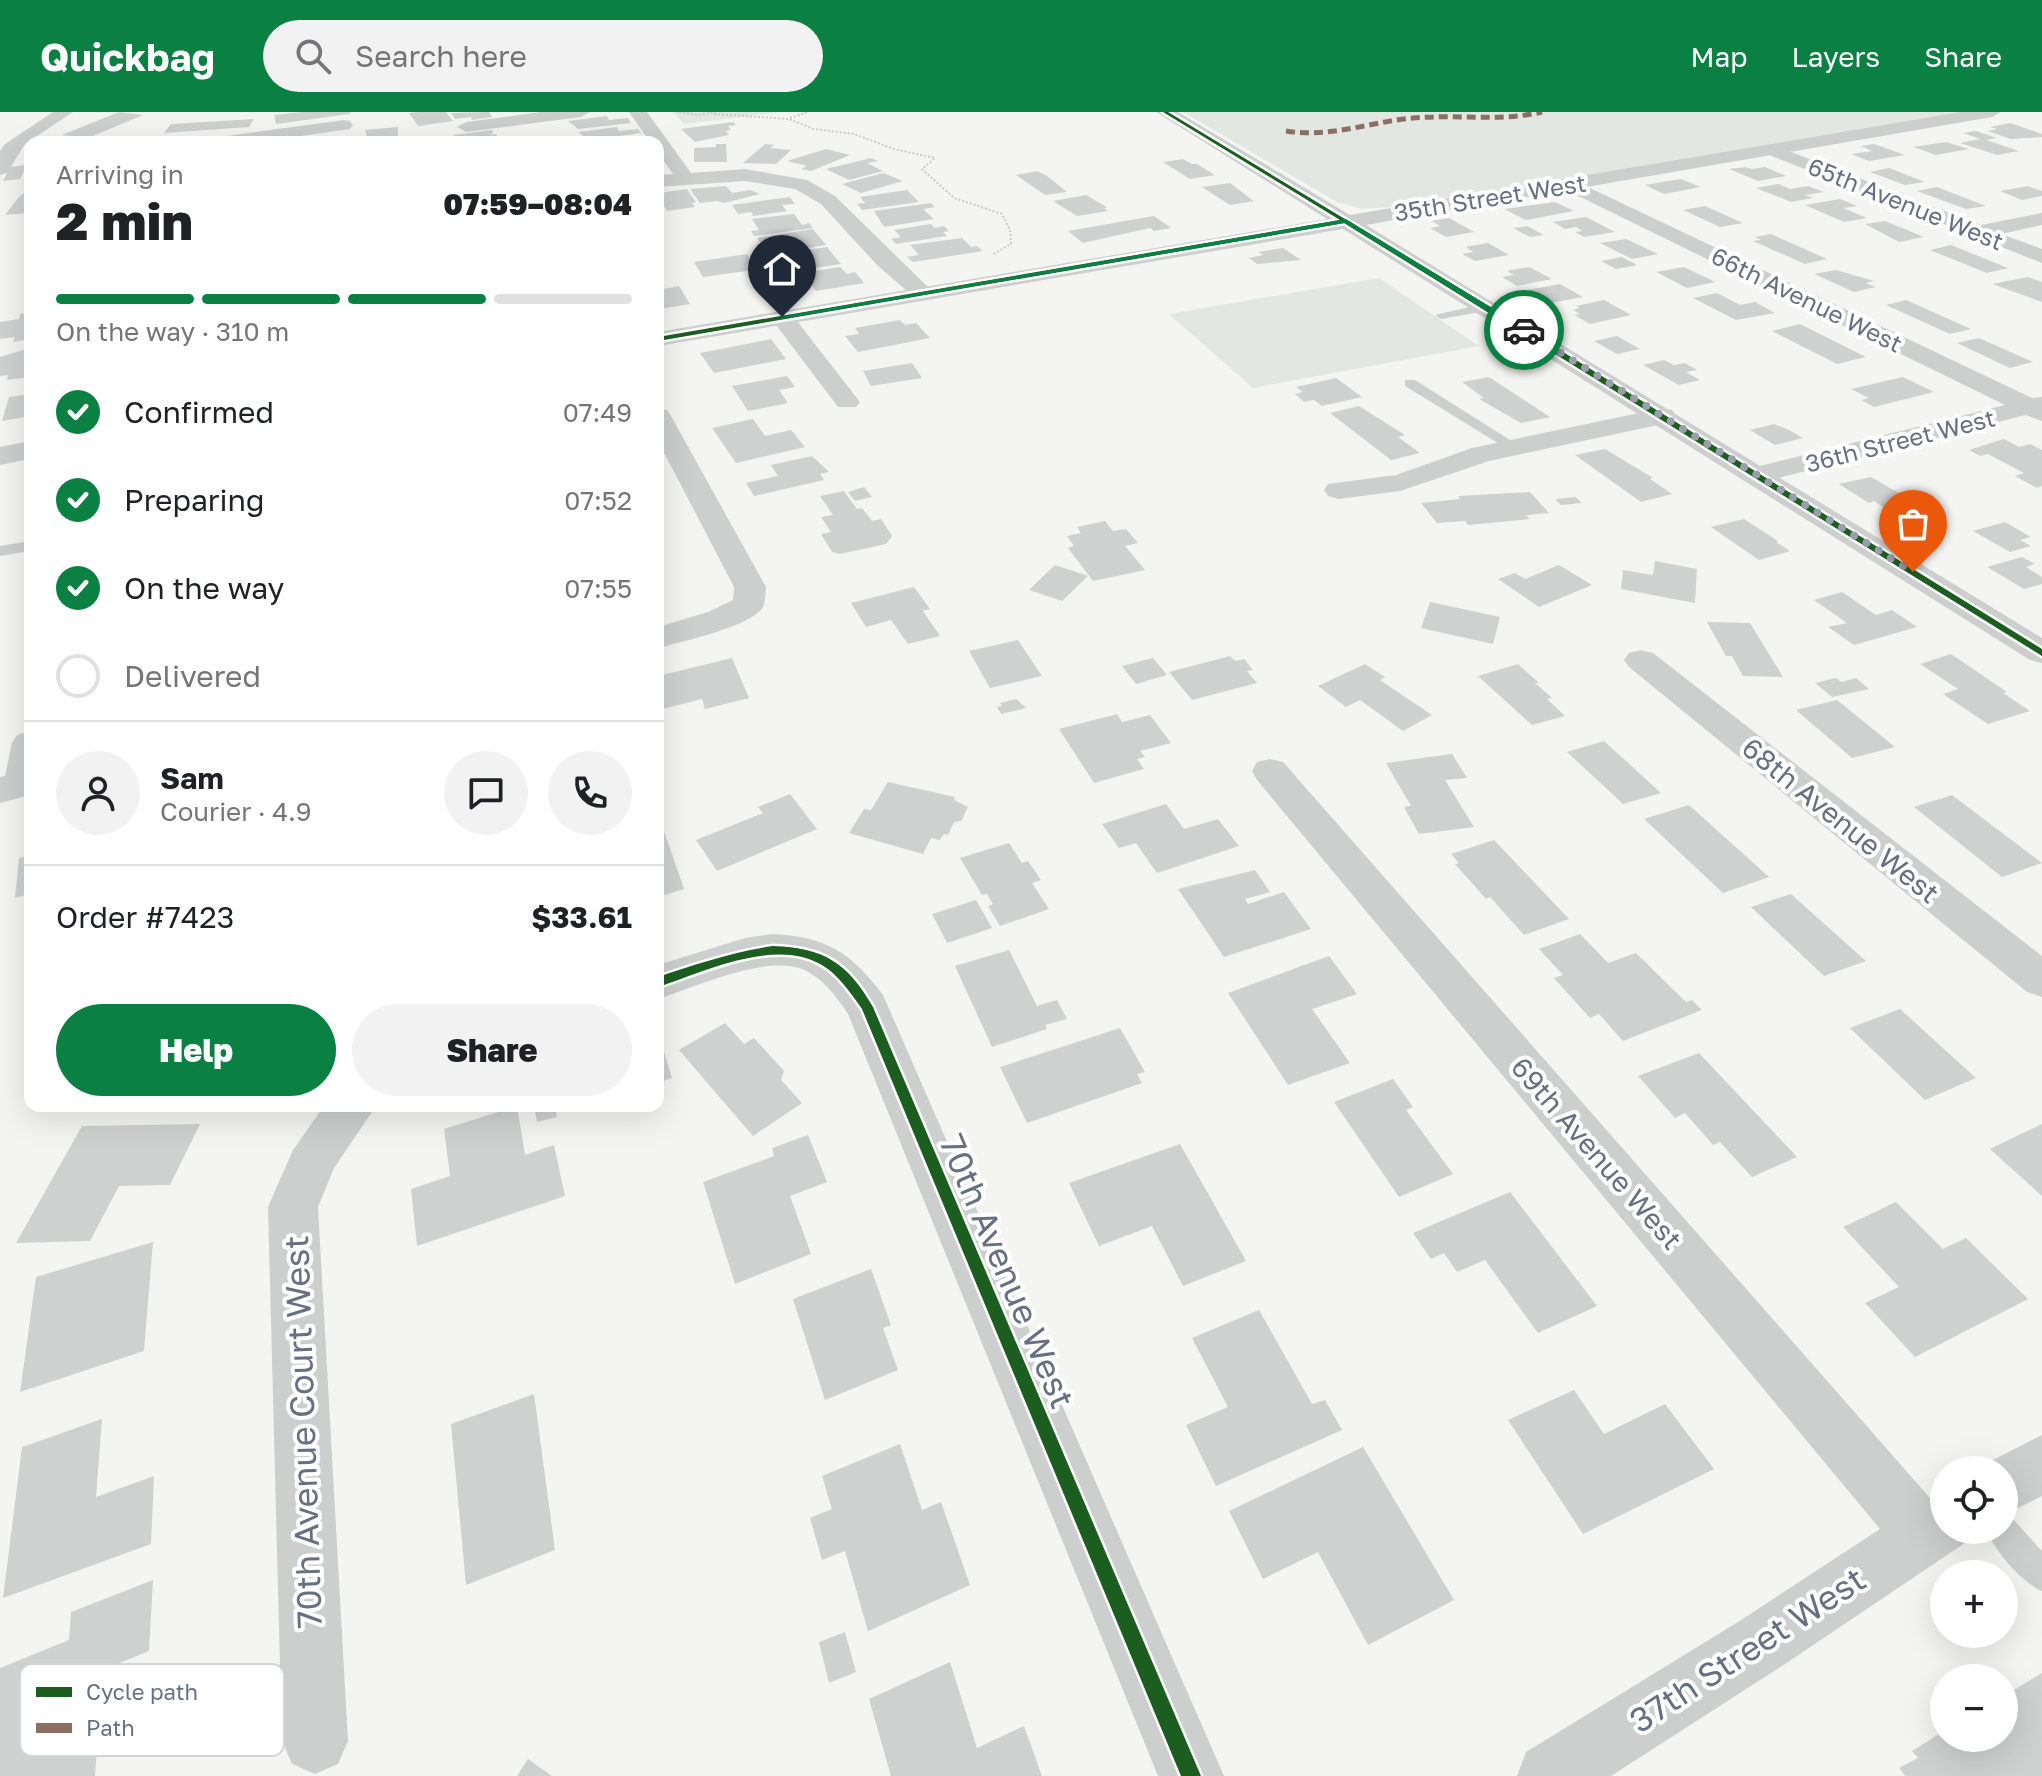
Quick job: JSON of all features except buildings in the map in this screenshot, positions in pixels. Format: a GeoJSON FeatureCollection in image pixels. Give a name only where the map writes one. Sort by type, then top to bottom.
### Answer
{"type":"FeatureCollection","features":[{"type":"Feature","properties":{"kind":"street"},"geometry":{"type":"LineString","coordinates":[[29,134],[64,112]]}},
{"type":"Feature","properties":{"kind":"street"},"geometry":{"type":"LineString","coordinates":[[466,127],[581,112]]}},
{"type":"Feature","properties":{"kind":"street"},"geometry":{"type":"LineString","coordinates":[[638,112],[655,136]]}},
{"type":"Feature","properties":{"kind":"street"},"geometry":{"type":"LineString","coordinates":[[1165,112],[1487,307],[2042,653]]}},
{"type":"Feature","properties":{"kind":"street","name":"35th Street West"},"geometry":{"type":"LineString","coordinates":[[664,338],[1992,112]]}},
{"type":"Feature","properties":{"kind":"street"},"geometry":{"type":"LineString","coordinates":[[517,120],[524,136]]}},
{"type":"Feature","properties":{"kind":"street"},"geometry":{"type":"LineString","coordinates":[[263,136],[344,125]]}},
{"type":"Feature","properties":{"kind":"street"},"geometry":{"type":"LineString","coordinates":[[2,157],[24,138]]}},
{"type":"Feature","properties":{"kind":"street"},"geometry":{"type":"LineString","coordinates":[[664,149],[684,177]]}},
{"type":"Feature","properties":{"kind":"street","name":"65th Avenue West"},"geometry":{"type":"LineString","coordinates":[[1770,149],[2042,257]]}},
{"type":"Feature","properties":{"kind":"street"},"geometry":{"type":"LineString","coordinates":[[664,180],[745,175],[800,184],[828,200],[885,260],[922,292]]}},
{"type":"Feature","properties":{"kind":"street","name":"66th Avenue West"},"geometry":{"type":"LineString","coordinates":[[1571,185],[2038,408]]}},
{"type":"Feature","properties":{"kind":"street"},"geometry":{"type":"LineString","coordinates":[[1979,232],[2042,219]]}},
{"type":"Feature","properties":{"kind":"street"},"geometry":{"type":"LineString","coordinates":[[782,317],[847,402]]}},
{"type":"Feature","properties":{"kind":"street","name":"36th Street West"},"geometry":{"type":"LineString","coordinates":[[1758,475],[2038,408]]}},
{"type":"Feature","properties":{"kind":"street"},"geometry":{"type":"LineString","coordinates":[[1338,490],[1400,483],[1443,466],[1514,447],[1663,416]]}},
{"type":"Feature","properties":{"kind":"street"},"geometry":{"type":"LineString","coordinates":[[664,427],[750,587],[748,605],[719,619],[664,636]]}},
{"type":"Feature","properties":{"kind":"street"},"geometry":{"type":"LineString","coordinates":[[0,456],[24,451]]}},
{"type":"Feature","properties":{"kind":"street","name":"68th Avenue West"},"geometry":{"type":"LineString","coordinates":[[1641,660],[2042,980]]}},
{"type":"Feature","properties":{"kind":"street","name":"69th Avenue West"},"geometry":{"type":"LineString","coordinates":[[1270,771],[1930,1523]]}},
{"type":"Feature","properties":{"kind":"street"},"geometry":{"type":"LineString","coordinates":[[0,790],[22,785],[24,774]]}},
{"type":"Feature","properties":{"kind":"street","name":"70th Avenue West"},"geometry":{"type":"LineString","coordinates":[[664,980],[763,949],[788,949],[837,968],[853,982],[867,1007],[1191,1776]]}},
{"type":"Feature","properties":{"kind":"street","name":"70th Avenue Court West"},"geometry":{"type":"LineString","coordinates":[[315,1741],[293,1207],[306,1168],[341,1119]]}},
{"type":"Feature","properties":{"kind":"street"},"geometry":{"type":"LineString","coordinates":[[2018,1478],[2042,1464]]}},
{"type":"Feature","properties":{"kind":"street","name":"37th Street West"},"geometry":{"type":"LineString","coordinates":[[1550,1776],[1760,1644],[1930,1531]]}},
{"type":"Feature","properties":{"kind":"lane"},"geometry":{"type":"LineString","coordinates":[[1441,315],[1487,307]]}},
{"type":"Feature","properties":{"kind":"lane"},"geometry":{"type":"LineString","coordinates":[[1410,383],[1514,447]]}},
{"type":"Feature","properties":{"kind":"lane"},"geometry":{"type":"LineString","coordinates":[[0,551],[24,547]]}},
{"type":"Feature","properties":{"kind":"lane"},"geometry":{"type":"LineString","coordinates":[[2014,1544],[2042,1575]]}},
{"type":"Feature","properties":{"kind":"path"},"geometry":{"type":"LineString","coordinates":[[679,112],[789,119],[813,129],[854,134],[894,149],[935,158],[922,169],[923,172],[957,200],[993,209],[1005,215],[1010,223],[1011,244],[989,256]]}},
{"type":"Feature","properties":{"kind":"path"},"geometry":{"type":"LineString","coordinates":[[789,119],[808,112]]}},
{"type":"Feature","properties":{"kind":"shaded area"},"geometry":{"type":"Polygon","coordinates":[[[673,112],[782,112],[684,124],[673,112]]]}},
{"type":"Feature","properties":{"kind":"shaded area"},"geometry":{"type":"Polygon","coordinates":[[[1183,112],[1959,112],[1403,206],[1362,209],[1337,202],[1183,112]]]}},
{"type":"Feature","properties":{"kind":"shaded area"},"geometry":{"type":"Polygon","coordinates":[[[1379,278],[1479,346],[1253,388],[1169,314],[1379,278]]]}},
{"type":"Feature","properties":{"kind":"marked path"},"geometry":{"type":"LineString","coordinates":[[1286,131],[1318,134],[1413,118],[1494,118],[1542,112]]}},
{"type":"Feature","properties":{"kind":"cycle path"},"geometry":{"type":"LineString","coordinates":[[1165,112],[1487,307],[2042,653]]}},
{"type":"Feature","properties":{"kind":"cycle path"},"geometry":{"type":"LineString","coordinates":[[664,338],[1346,221]]}},
{"type":"Feature","properties":{"kind":"cycle path"},"geometry":{"type":"LineString","coordinates":[[664,980],[745,954],[773,950],[799,952],[824,960],[847,978],[867,1007],[1191,1776]]}},
{"type":"Feature","properties":{"kind":"way so far"},"geometry":{"type":"LineString","coordinates":[[1524,330],[1913,572]]}},
{"type":"Feature","properties":{"kind":"route"},"geometry":{"type":"LineString","coordinates":[[782,317],[1346,221],[1524,330]]}}]}
